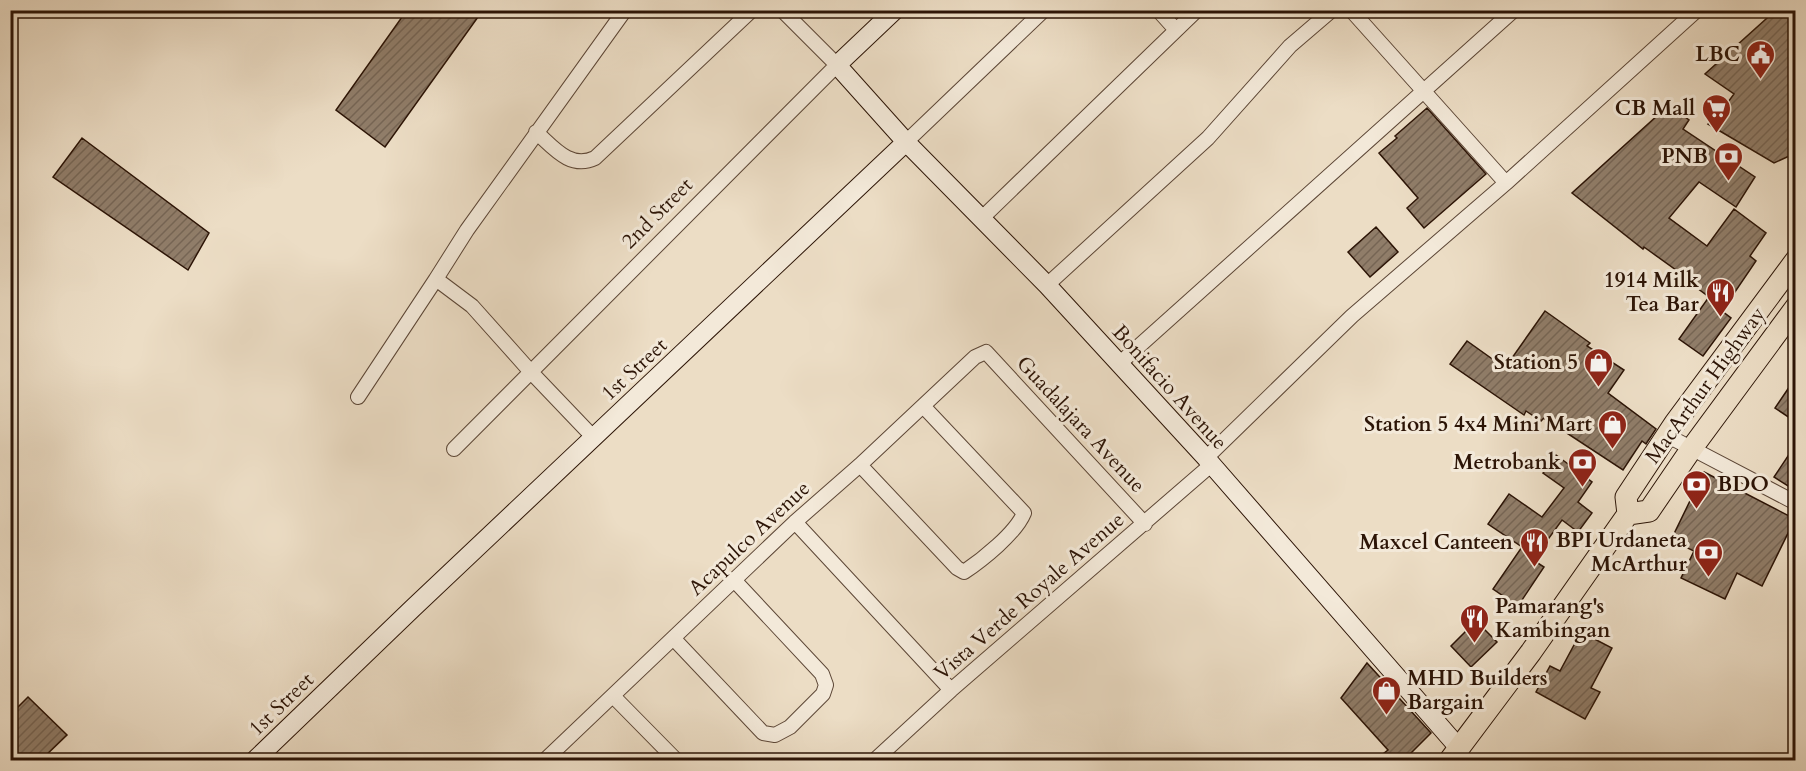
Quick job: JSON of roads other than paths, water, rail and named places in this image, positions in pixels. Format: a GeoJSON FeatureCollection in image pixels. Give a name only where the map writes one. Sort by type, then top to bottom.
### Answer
{"type":"FeatureCollection","features":[{"type":"Feature","properties":{"kind":"main road","name":"MacArthur Highway"},"geometry":{"type":"LineString","coordinates":[[1455,754],[1531,652],[1628,514],[1626,497],[1796,260]]}},
{"type":"Feature","properties":{"kind":"main road","name":"MacArthur Highway"},"geometry":{"type":"LineString","coordinates":[[1628,514],[1649,512],[1692,448],[1796,307]]}},
{"type":"Feature","properties":{"kind":"street"},"geometry":{"type":"LineString","coordinates":[[358,398],[467,230],[625,10]]}},
{"type":"Feature","properties":{"kind":"street"},"geometry":{"type":"LineString","coordinates":[[536,132],[566,158],[576,162],[587,162],[594,158],[752,10]]}},
{"type":"Feature","properties":{"kind":"street"},"geometry":{"type":"LineString","coordinates":[[782,10],[837,65]]}},
{"type":"Feature","properties":{"kind":"street","name":"2nd Street"},"geometry":{"type":"LineString","coordinates":[[454,449],[837,65],[895,10]]}},
{"type":"Feature","properties":{"kind":"street","name":"1st Street"},"geometry":{"type":"LineString","coordinates":[[255,760],[1044,10]]}},
{"type":"Feature","properties":{"kind":"street"},"geometry":{"type":"LineString","coordinates":[[1158,10],[1176,30]]}},
{"type":"Feature","properties":{"kind":"street"},"geometry":{"type":"LineString","coordinates":[[981,219],[1197,10]]}},
{"type":"Feature","properties":{"kind":"street"},"geometry":{"type":"LineString","coordinates":[[1047,285],[1208,138],[1290,46],[1332,10]]}},
{"type":"Feature","properties":{"kind":"street"},"geometry":{"type":"LineString","coordinates":[[1351,10],[1506,183]]}},
{"type":"Feature","properties":{"kind":"street"},"geometry":{"type":"LineString","coordinates":[[1119,364],[1514,10]]}},
{"type":"Feature","properties":{"kind":"street","name":"Vista Verde Royale Avenue"},"geometry":{"type":"LineString","coordinates":[[875,760],[951,690],[1145,524],[1352,316],[1506,183],[1697,10]]}},
{"type":"Feature","properties":{"kind":"street","name":"Bonifacio Avenue"},"geometry":{"type":"LineString","coordinates":[[837,65],[906,142],[1047,285],[1209,461],[1343,614],[1455,754]]}},
{"type":"Feature","properties":{"kind":"street"},"geometry":{"type":"LineString","coordinates":[[436,279],[472,306],[594,438]]}},
{"type":"Feature","properties":{"kind":"street","name":"Acapulco Avenue"},"geometry":{"type":"LineString","coordinates":[[545,760],[795,522],[860,465],[975,357],[986,352]]}},
{"type":"Feature","properties":{"kind":"street","name":"Guadalajara Avenue"},"geometry":{"type":"LineString","coordinates":[[986,352],[1145,524]]}},
{"type":"Feature","properties":{"kind":"street"},"geometry":{"type":"LineString","coordinates":[[860,465],[957,568],[964,572],[1007,536],[1019,524],[1024,513],[923,406]]}},
{"type":"Feature","properties":{"kind":"street"},"geometry":{"type":"LineString","coordinates":[[1668,436],[1796,502]]}},
{"type":"Feature","properties":{"kind":"street"},"geometry":{"type":"LineString","coordinates":[[795,522],[951,690]]}},
{"type":"Feature","properties":{"kind":"street"},"geometry":{"type":"LineString","coordinates":[[674,639],[763,733],[775,735],[790,727],[823,694],[826,685],[822,674],[734,580]]}},
{"type":"Feature","properties":{"kind":"street"},"geometry":{"type":"LineString","coordinates":[[613,696],[676,760]]}},
{"type":"Feature","properties":{"kind":"place","name":"LBC"},"geometry":{"type":"Point","coordinates":[1761,80]}},
{"type":"Feature","properties":{"kind":"place","name":"CB Mall"},"geometry":{"type":"Point","coordinates":[1716,134]}},
{"type":"Feature","properties":{"kind":"place","name":"PNB"},"geometry":{"type":"Point","coordinates":[1729,182]}},
{"type":"Feature","properties":{"kind":"place","name":"1914 Milk Tea Bar"},"geometry":{"type":"Point","coordinates":[1720,318]}},
{"type":"Feature","properties":{"kind":"place","name":"Station 5"},"geometry":{"type":"Point","coordinates":[1599,388]}},
{"type":"Feature","properties":{"kind":"place","name":"Station 5 4x4 Mini Mart"},"geometry":{"type":"Point","coordinates":[1613,450]}},
{"type":"Feature","properties":{"kind":"place","name":"Metrobank"},"geometry":{"type":"Point","coordinates":[1582,488]}},
{"type":"Feature","properties":{"kind":"place","name":"BDO"},"geometry":{"type":"Point","coordinates":[1696,510]}},
{"type":"Feature","properties":{"kind":"place","name":"Maxcel Canteen"},"geometry":{"type":"Point","coordinates":[1534,568]}},
{"type":"Feature","properties":{"kind":"place","name":"BPI Urdaneta McArthur"},"geometry":{"type":"Point","coordinates":[1708,578]}},
{"type":"Feature","properties":{"kind":"place","name":"Pamarang's Kambingan"},"geometry":{"type":"Point","coordinates":[1474,644]}},
{"type":"Feature","properties":{"kind":"place","name":"MHD Builders Bargain"},"geometry":{"type":"Point","coordinates":[1386,716]}}]}
